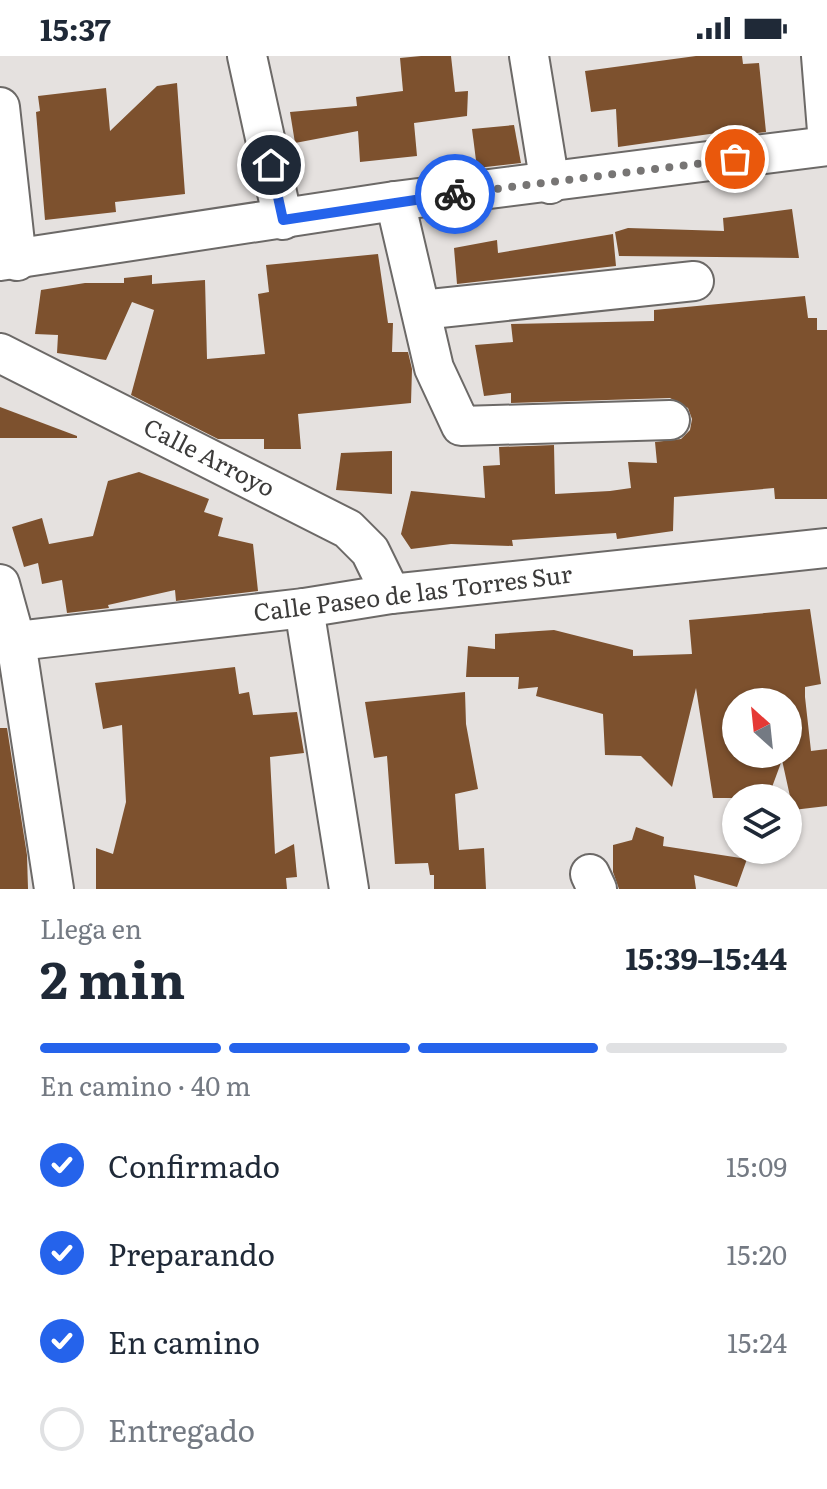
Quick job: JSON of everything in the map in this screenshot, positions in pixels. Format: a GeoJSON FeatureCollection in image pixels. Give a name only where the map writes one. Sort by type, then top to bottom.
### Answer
{"type":"FeatureCollection","features":[{"type":"Feature","properties":{"kind":"street"},"geometry":{"type":"LineString","coordinates":[[247,56],[283,220]]}},
{"type":"Feature","properties":{"kind":"street"},"geometry":{"type":"LineString","coordinates":[[529,56],[550,184]]}},
{"type":"Feature","properties":{"kind":"street"},"geometry":{"type":"LineString","coordinates":[[821,56],[827,131]]}},
{"type":"Feature","properties":{"kind":"street"},"geometry":{"type":"LineString","coordinates":[[0,107],[8,261],[395,201],[550,184],[827,146]]}},
{"type":"Feature","properties":{"kind":"street"},"geometry":{"type":"LineString","coordinates":[[395,201],[434,368],[461,426],[670,420]]}},
{"type":"Feature","properties":{"kind":"street"},"geometry":{"type":"LineString","coordinates":[[421,310],[694,281]]}},
{"type":"Feature","properties":{"kind":"street","name":"Calle Arroyo"},"geometry":{"type":"LineString","coordinates":[[0,353],[348,529],[370,551],[391,594]]}},
{"type":"Feature","properties":{"kind":"street","name":"Calle Paseo de las Torres Sur"},"geometry":{"type":"LineString","coordinates":[[8,643],[304,608],[391,594],[827,548]]}},
{"type":"Feature","properties":{"kind":"street"},"geometry":{"type":"LineString","coordinates":[[0,584],[8,643],[54,889]]}},
{"type":"Feature","properties":{"kind":"street"},"geometry":{"type":"LineString","coordinates":[[304,608],[349,889]]}},
{"type":"Feature","properties":{"kind":"building"},"geometry":{"type":"Polygon","coordinates":[[[451,56],[455,92],[468,91],[467,116],[414,123],[417,156],[360,162],[358,131],[295,143],[290,112],[357,106],[356,97],[403,91],[400,58],[451,56]]]}},
{"type":"Feature","properties":{"kind":"building"},"geometry":{"type":"Polygon","coordinates":[[[696,56],[742,56],[743,64],[759,63],[766,132],[731,136],[731,131],[618,147],[616,109],[591,112],[585,71],[696,56]]]}},
{"type":"Feature","properties":{"kind":"building"},"geometry":{"type":"Polygon","coordinates":[[[177,83],[185,194],[115,202],[116,212],[45,220],[36,112],[40,111],[38,96],[106,88],[110,131],[157,86],[177,83]]]}},
{"type":"Feature","properties":{"kind":"building"},"geometry":{"type":"Polygon","coordinates":[[[514,125],[521,163],[477,168],[472,129],[514,125]]]}},
{"type":"Feature","properties":{"kind":"building"},"geometry":{"type":"Polygon","coordinates":[[[792,209],[799,258],[619,256],[615,232],[628,228],[724,231],[723,218],[792,209]]]}},
{"type":"Feature","properties":{"kind":"building"},"geometry":{"type":"Polygon","coordinates":[[[613,234],[616,266],[457,284],[454,248],[497,240],[498,253],[613,234]]]}},
{"type":"Feature","properties":{"kind":"building"},"geometry":{"type":"Polygon","coordinates":[[[378,254],[388,323],[393,323],[392,352],[408,352],[412,369],[411,403],[298,414],[301,449],[264,449],[264,439],[218,439],[131,395],[154,310],[132,302],[106,360],[57,353],[58,335],[35,334],[41,290],[85,283],[124,283],[124,278],[152,275],[152,284],[205,280],[207,359],[265,354],[258,294],[269,292],[266,265],[378,254]]]}},
{"type":"Feature","properties":{"kind":"building"},"geometry":{"type":"Polygon","coordinates":[[[805,296],[808,318],[817,318],[817,330],[827,330],[827,499],[775,499],[774,488],[674,497],[673,531],[617,539],[616,533],[512,540],[513,546],[451,544],[411,549],[401,534],[411,491],[485,498],[483,466],[500,465],[499,447],[554,445],[555,494],[610,491],[631,488],[628,462],[657,463],[655,442],[681,439],[690,430],[692,419],[688,408],[670,398],[511,403],[511,393],[484,396],[475,345],[513,342],[511,324],[654,321],[654,310],[805,296]]]}},
{"type":"Feature","properties":{"kind":"building"},"geometry":{"type":"Polygon","coordinates":[[[0,407],[77,436],[77,438],[0,438],[0,407]]]}},
{"type":"Feature","properties":{"kind":"building"},"geometry":{"type":"Polygon","coordinates":[[[392,451],[392,494],[336,490],[341,453],[392,451]]]}},
{"type":"Feature","properties":{"kind":"building"},"geometry":{"type":"Polygon","coordinates":[[[139,472],[209,499],[204,512],[223,518],[218,536],[253,544],[258,591],[176,601],[175,590],[108,605],[109,608],[67,613],[62,580],[42,584],[38,563],[24,567],[12,527],[42,518],[49,544],[93,536],[108,481],[139,472]]]}},
{"type":"Feature","properties":{"kind":"building"},"geometry":{"type":"Polygon","coordinates":[[[810,609],[821,684],[805,687],[805,697],[811,751],[827,749],[827,806],[802,809],[802,784],[787,784],[784,768],[802,768],[802,688],[722,688],[722,768],[779,768],[773,784],[722,784],[722,798],[713,798],[696,688],[672,787],[641,756],[605,755],[603,714],[536,696],[538,687],[518,689],[519,677],[466,677],[468,646],[495,649],[495,634],[554,630],[633,650],[633,656],[692,654],[689,620],[810,609]]]}},
{"type":"Feature","properties":{"kind":"building"},"geometry":{"type":"Polygon","coordinates":[[[235,667],[239,694],[249,692],[253,715],[297,712],[304,753],[270,757],[275,854],[294,844],[297,877],[286,878],[287,889],[96,889],[96,848],[113,854],[126,802],[122,725],[103,729],[95,683],[235,667]]]}},
{"type":"Feature","properties":{"kind":"building"},"geometry":{"type":"Polygon","coordinates":[[[465,692],[466,724],[478,789],[455,794],[459,850],[484,848],[486,889],[434,889],[434,875],[430,875],[428,863],[395,864],[387,756],[374,758],[365,702],[465,692]]]}},
{"type":"Feature","properties":{"kind":"building"},"geometry":{"type":"Polygon","coordinates":[[[0,728],[7,728],[27,855],[28,889],[0,889],[0,728]]]}},
{"type":"Feature","properties":{"kind":"building"},"geometry":{"type":"Polygon","coordinates":[[[636,827],[664,837],[663,846],[722,855],[722,864],[745,864],[737,887],[694,875],[696,889],[619,889],[613,872],[613,845],[632,840],[636,827]]]}},
{"type":"Feature","properties":{"kind":"way so far"},"geometry":{"type":"LineString","coordinates":[[455,194],[735,159]]}},
{"type":"Feature","properties":{"kind":"route"},"geometry":{"type":"LineString","coordinates":[[271,165],[283,220],[455,194]]}}]}
